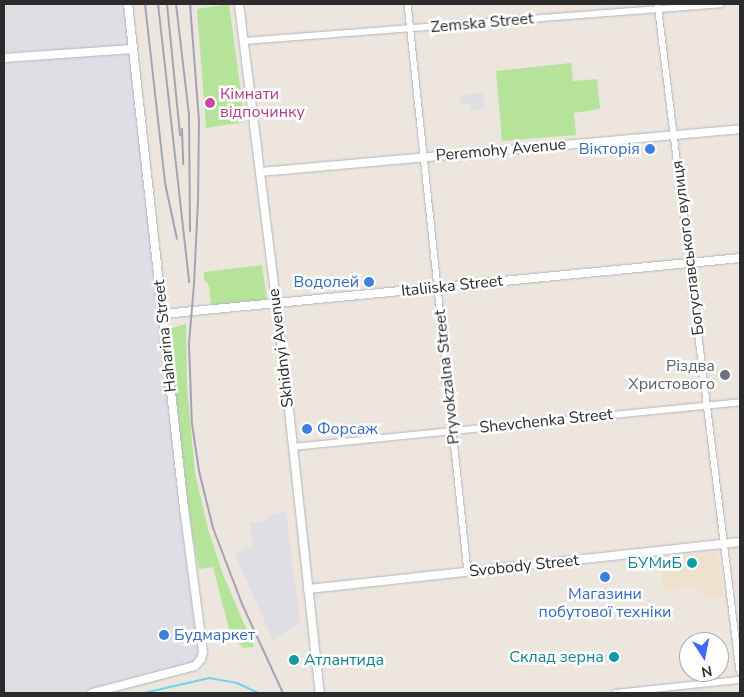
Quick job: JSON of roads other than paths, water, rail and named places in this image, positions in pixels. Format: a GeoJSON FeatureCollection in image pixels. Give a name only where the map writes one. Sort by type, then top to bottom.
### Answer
{"type":"FeatureCollection","features":[{"type":"Feature","properties":{"kind":"main road","name":"Haharina Street"},"geometry":{"type":"LineString","coordinates":[[92,693],[195,666],[201,659],[203,652],[183,498],[128,4]]}},
{"type":"Feature","properties":{"kind":"main road","name":"Skhidnyi Avenue"},"geometry":{"type":"LineString","coordinates":[[239,4],[261,172],[320,693]]}},
{"type":"Feature","properties":{"kind":"main road"},"geometry":{"type":"LineString","coordinates":[[4,58],[133,49]]}},
{"type":"Feature","properties":{"kind":"main road","name":"Peremohy Avenue"},"geometry":{"type":"LineString","coordinates":[[261,172],[740,129]]}},
{"type":"Feature","properties":{"kind":"main road","name":"Italiiska Street"},"geometry":{"type":"LineString","coordinates":[[163,314],[740,258]]}},
{"type":"Feature","properties":{"kind":"main road","name":"Svobody Street"},"geometry":{"type":"LineString","coordinates":[[308,589],[740,542]]}},
{"type":"Feature","properties":{"kind":"street","name":"Pryvokzalna Street"},"geometry":{"type":"LineString","coordinates":[[408,4],[468,572]]}},
{"type":"Feature","properties":{"kind":"street","name":"Zemska Street"},"geometry":{"type":"LineString","coordinates":[[244,42],[659,6],[721,4]]}},
{"type":"Feature","properties":{"kind":"street","name":"Богуславського вулиця"},"geometry":{"type":"LineString","coordinates":[[659,6],[740,670]]}},
{"type":"Feature","properties":{"kind":"street","name":"Shevchenka Street"},"geometry":{"type":"LineString","coordinates":[[293,447],[740,402]]}},
{"type":"Feature","properties":{"kind":"street"},"geometry":{"type":"LineString","coordinates":[[616,693],[740,680]]}},
{"type":"Feature","properties":{"kind":"waterway"},"geometry":{"type":"LineString","coordinates":[[144,693],[209,678],[237,683],[258,693]]}},
{"type":"Feature","properties":{"kind":"railway"},"geometry":{"type":"LineString","coordinates":[[145,4],[165,183],[177,239]]}},
{"type":"Feature","properties":{"kind":"railway"},"geometry":{"type":"LineString","coordinates":[[158,4],[189,282]]}},
{"type":"Feature","properties":{"kind":"railway"},"geometry":{"type":"LineString","coordinates":[[167,4],[180,135]]}},
{"type":"Feature","properties":{"kind":"railway"},"geometry":{"type":"LineString","coordinates":[[176,4],[189,114],[190,231]]}},
{"type":"Feature","properties":{"kind":"railway"},"geometry":{"type":"LineString","coordinates":[[190,4],[199,120],[198,200],[189,344],[192,424],[199,471],[213,528],[242,604],[283,693]]}},
{"type":"Feature","properties":{"kind":"railway"},"geometry":{"type":"LineString","coordinates":[[182,129],[183,164]]}},
{"type":"Feature","properties":{"kind":"place","name":"Кімнати відпочинку"},"geometry":{"type":"Point","coordinates":[210,103]}},
{"type":"Feature","properties":{"kind":"place","name":"Вікторія"},"geometry":{"type":"Point","coordinates":[650,149]}},
{"type":"Feature","properties":{"kind":"place","name":"Водолей"},"geometry":{"type":"Point","coordinates":[369,282]}},
{"type":"Feature","properties":{"kind":"place","name":"Різдва Христового"},"geometry":{"type":"Point","coordinates":[725,375]}},
{"type":"Feature","properties":{"kind":"place","name":"Форсаж"},"geometry":{"type":"Point","coordinates":[307,429]}},
{"type":"Feature","properties":{"kind":"place","name":"БУМиБ"},"geometry":{"type":"Point","coordinates":[692,563]}},
{"type":"Feature","properties":{"kind":"place","name":"Магазини побутової техніки"},"geometry":{"type":"Point","coordinates":[605,577]}},
{"type":"Feature","properties":{"kind":"place","name":"Будмаркет"},"geometry":{"type":"Point","coordinates":[164,635]}},
{"type":"Feature","properties":{"kind":"place","name":"Склад зерна"},"geometry":{"type":"Point","coordinates":[614,657]}},
{"type":"Feature","properties":{"kind":"place","name":"Атлантида"},"geometry":{"type":"Point","coordinates":[294,660]}}]}
